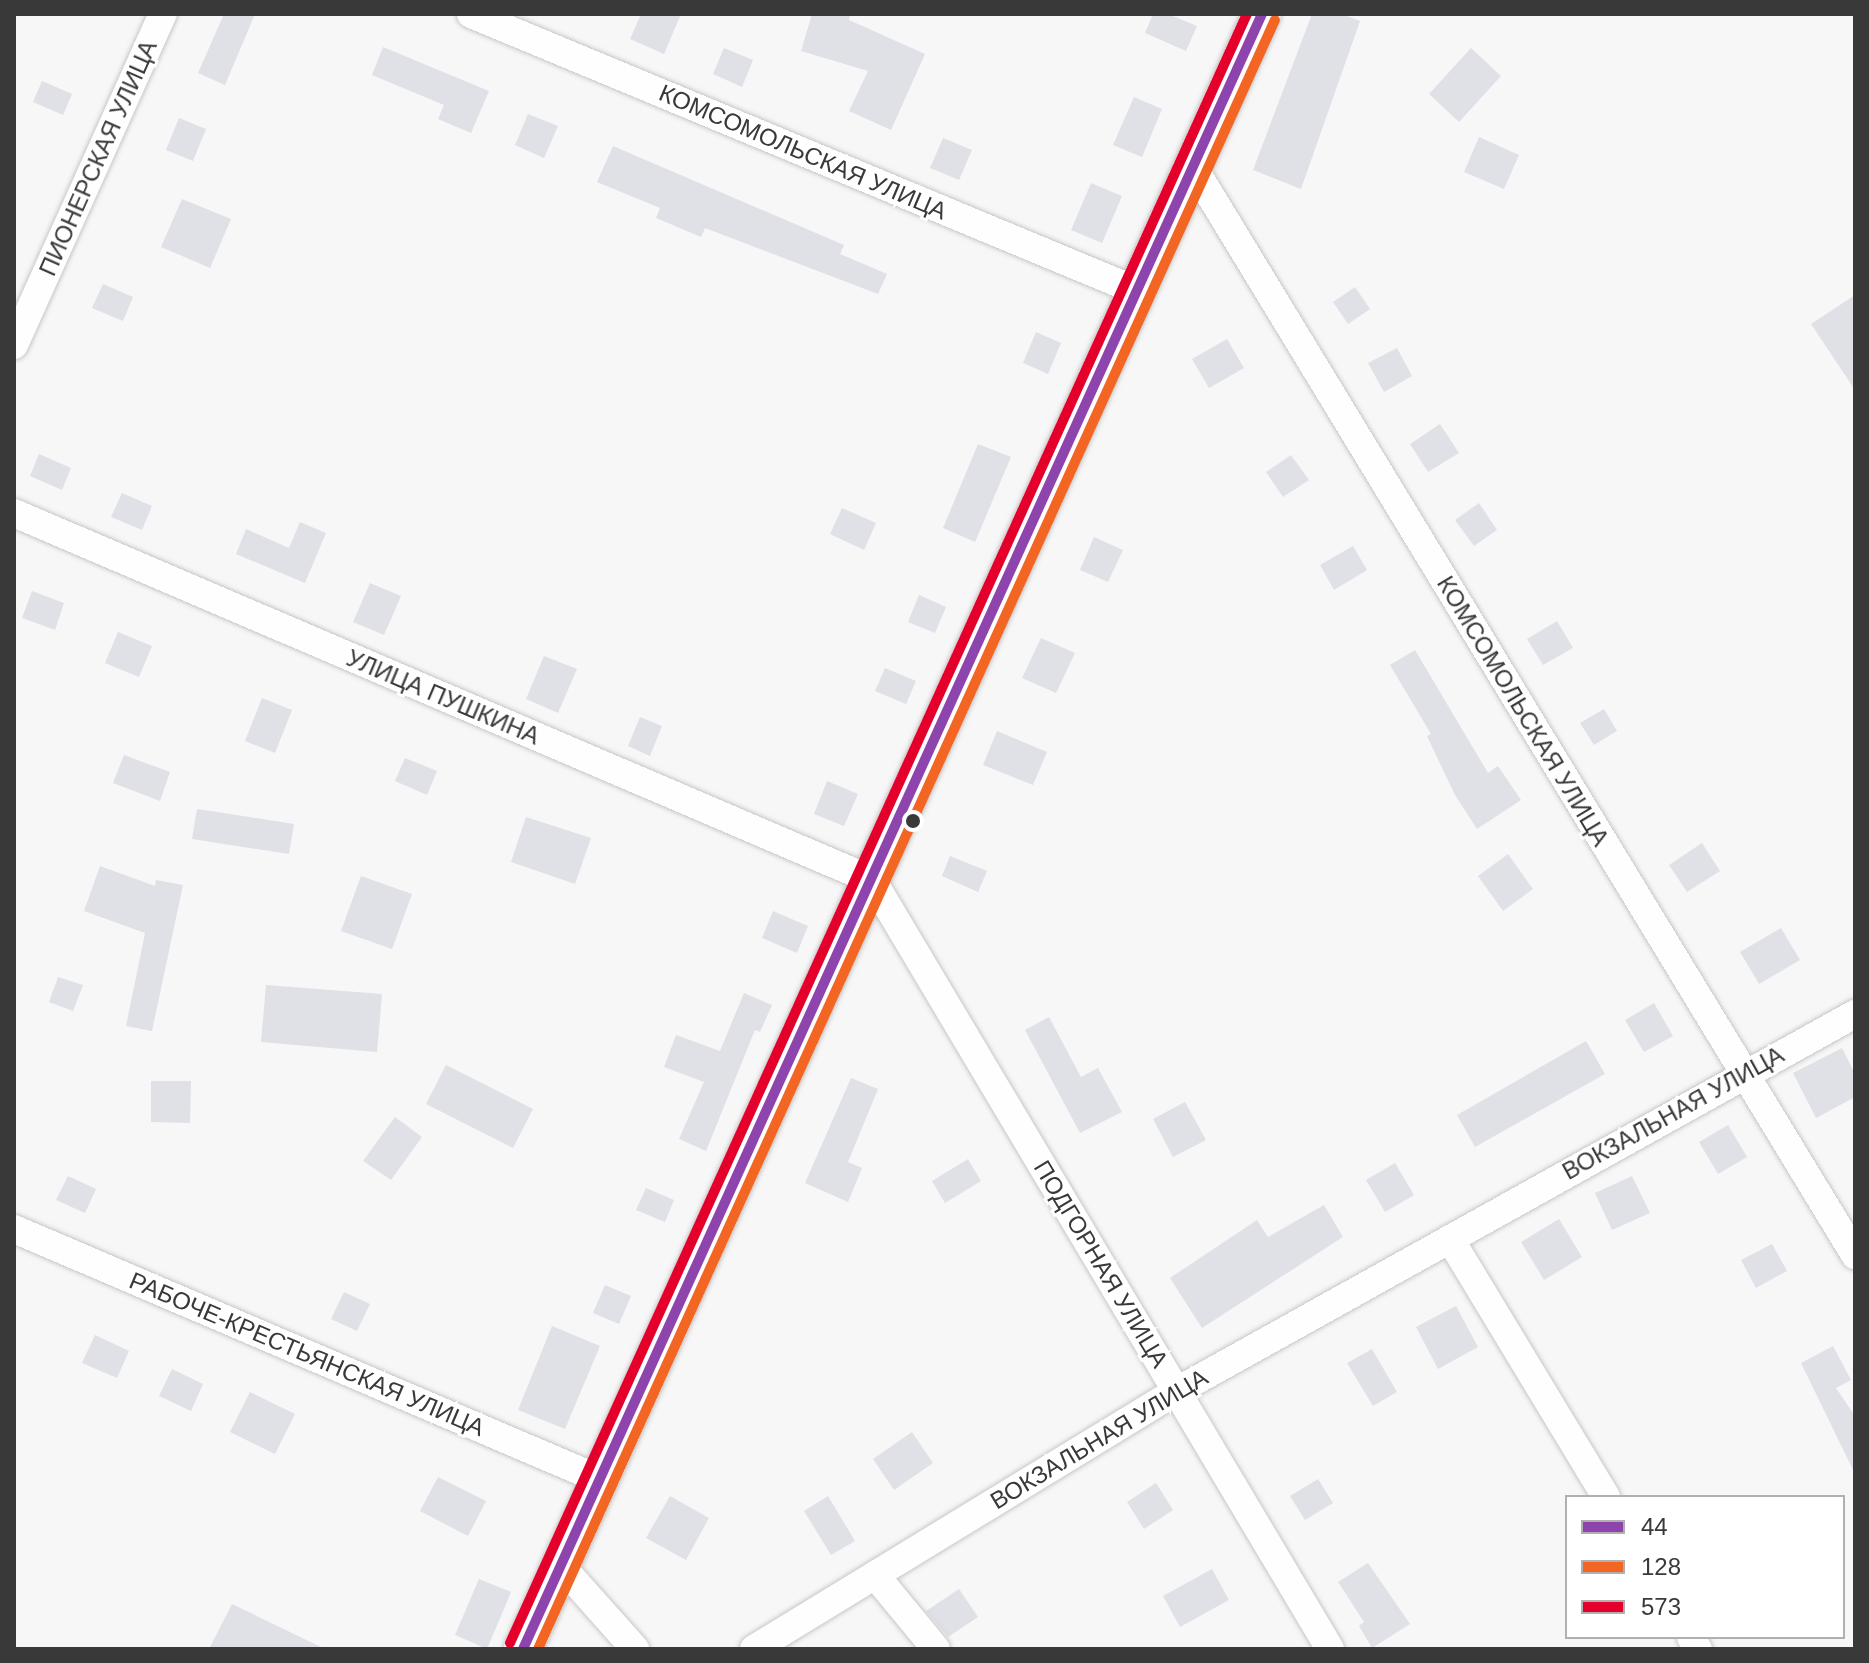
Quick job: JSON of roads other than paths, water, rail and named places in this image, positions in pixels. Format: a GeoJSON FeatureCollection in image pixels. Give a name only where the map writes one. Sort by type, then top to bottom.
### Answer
{"type":"FeatureCollection","features":[{"type":"Feature","properties":{"kind":"main road"},"geometry":{"type":"LineString","coordinates":[[523,1649],[1262,14]]}},
{"type":"Feature","properties":{"kind":"street","name":"ПИОНЕРСКАЯ УЛИЦА"},"geometry":{"type":"LineString","coordinates":[[14,345],[163,14]]}},
{"type":"Feature","properties":{"kind":"street","name":"КОМСОМОЛЬСКАЯ УЛИЦА"},"geometry":{"type":"LineString","coordinates":[[471,14],[1135,290]]}},
{"type":"Feature","properties":{"kind":"street","name":"КОМСОМОЛЬСКАЯ УЛИЦА"},"geometry":{"type":"LineString","coordinates":[[1193,167],[1855,1255]]}},
{"type":"Feature","properties":{"kind":"street","name":"УЛИЦА ПУШКИНА"},"geometry":{"type":"LineString","coordinates":[[14,513],[872,880]]}},
{"type":"Feature","properties":{"kind":"street","name":"ПОДГОРНАЯ УЛИЦА"},"geometry":{"type":"LineString","coordinates":[[872,880],[1330,1649]]}},
{"type":"Feature","properties":{"kind":"street","name":"ВОКЗАЛЬНАЯ УЛИЦА"},"geometry":{"type":"LineString","coordinates":[[754,1649],[1177,1391],[1743,1072],[1855,1014]]}},
{"type":"Feature","properties":{"kind":"street","name":"РАБОЧЕ-КРЕСТЬЯНСКАЯ УЛИЦА"},"geometry":{"type":"LineString","coordinates":[[14,1229],[599,1479]]}},
{"type":"Feature","properties":{"kind":"street"},"geometry":{"type":"LineString","coordinates":[[1450,1239],[1605,1495]]}},
{"type":"Feature","properties":{"kind":"street"},"geometry":{"type":"LineString","coordinates":[[562,1567],[635,1649]]}},
{"type":"Feature","properties":{"kind":"street"},"geometry":{"type":"LineString","coordinates":[[875,1575],[936,1649]]}}]}
